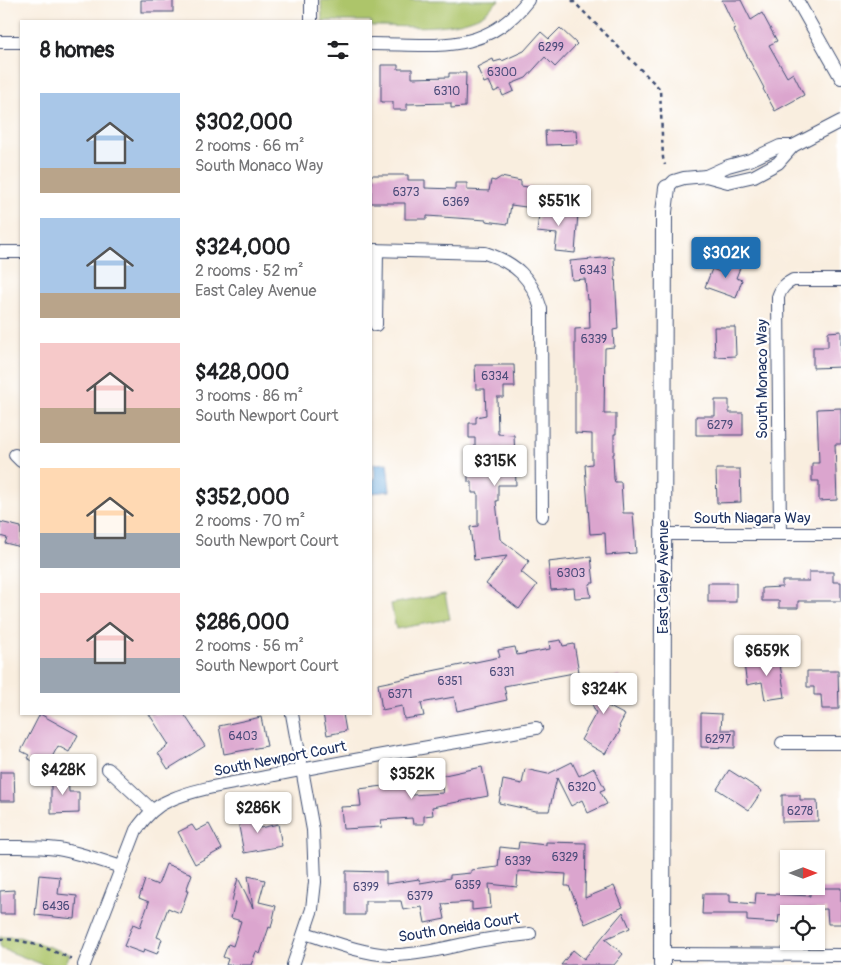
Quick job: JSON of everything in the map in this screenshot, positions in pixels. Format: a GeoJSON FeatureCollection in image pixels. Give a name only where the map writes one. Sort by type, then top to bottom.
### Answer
{"type":"FeatureCollection","features":[{"type":"Feature","properties":{"kind":"street"},"geometry":{"type":"LineString","coordinates":[[311,0],[311,20]]}},
{"type":"Feature","properties":{"kind":"street"},"geometry":{"type":"LineString","coordinates":[[372,44],[451,44],[484,37],[504,25],[519,12],[528,0]]}},
{"type":"Feature","properties":{"kind":"street"},"geometry":{"type":"LineString","coordinates":[[797,0],[841,78]]}},
{"type":"Feature","properties":{"kind":"street"},"geometry":{"type":"LineString","coordinates":[[0,42],[20,42]]}},
{"type":"Feature","properties":{"kind":"street"},"geometry":{"type":"LineString","coordinates":[[667,188],[678,179],[706,176],[728,166],[750,160],[780,146],[793,146],[841,121]]}},
{"type":"Feature","properties":{"kind":"street","name":"East Caley Avenue"},"geometry":{"type":"LineString","coordinates":[[662,959],[664,212],[667,188]]}},
{"type":"Feature","properties":{"kind":"street"},"geometry":{"type":"LineString","coordinates":[[376,325],[374,250],[485,253],[499,257],[513,265],[524,275],[532,286],[541,309],[542,516]]}},
{"type":"Feature","properties":{"kind":"street"},"geometry":{"type":"LineString","coordinates":[[0,252],[20,252]]}},
{"type":"Feature","properties":{"kind":"street","name":"South Monaco Way"},"geometry":{"type":"LineString","coordinates":[[780,534],[778,297],[780,290],[786,283],[793,280],[841,280]]}},
{"type":"Feature","properties":{"kind":"street","name":"South Niagara Way"},"geometry":{"type":"LineString","coordinates":[[663,534],[841,534]]}},
{"type":"Feature","properties":{"kind":"street"},"geometry":{"type":"LineString","coordinates":[[292,715],[303,770],[315,862],[313,900],[305,933],[294,965]]}},
{"type":"Feature","properties":{"kind":"street","name":"South Newport Court"},"geometry":{"type":"LineString","coordinates":[[84,964],[136,830],[152,810],[170,799],[303,770],[536,728]]}},
{"type":"Feature","properties":{"kind":"street"},"geometry":{"type":"LineString","coordinates":[[782,743],[841,743]]}},
{"type":"Feature","properties":{"kind":"street"},"geometry":{"type":"LineString","coordinates":[[108,769],[152,810]]}},
{"type":"Feature","properties":{"kind":"street"},"geometry":{"type":"LineString","coordinates":[[0,847],[58,849],[121,867]]}},
{"type":"Feature","properties":{"kind":"street","name":"South Oneida Court"},"geometry":{"type":"LineString","coordinates":[[305,933],[354,949],[392,955],[530,934]]}},
{"type":"Feature","properties":{"kind":"street"},"geometry":{"type":"LineString","coordinates":[[662,959],[841,955]]}},
{"type":"Feature","properties":{"kind":"path"},"geometry":{"type":"LineString","coordinates":[[572,0],[660,88],[663,158],[665,165]]}},
{"type":"Feature","properties":{"kind":"path"},"geometry":{"type":"LineString","coordinates":[[0,939],[31,942],[84,964]]}},
{"type":"Feature","properties":{"kind":"green space"},"geometry":{"type":"Polygon","coordinates":[[[321,0],[499,0],[482,15],[470,20],[442,26],[372,26],[372,20],[322,20],[321,0]]]}},
{"type":"Feature","properties":{"kind":"green space"},"geometry":{"type":"Polygon","coordinates":[[[445,594],[450,619],[396,629],[391,604],[445,594]]]}},
{"type":"Feature","properties":{"kind":"green space"},"geometry":{"type":"Polygon","coordinates":[[[0,937],[20,937],[70,954],[65,965],[44,965],[0,948],[0,937]]]}},
{"type":"Feature","properties":{"kind":"water"},"geometry":{"type":"Polygon","coordinates":[[[387,463],[390,491],[372,493],[372,480],[375,479],[374,464],[387,463]]]}},
{"type":"Feature","properties":{"kind":"building"},"geometry":{"type":"Polygon","coordinates":[[[141,0],[173,0],[173,12],[141,12],[141,0]]]}},
{"type":"Feature","properties":{"kind":"building"},"geometry":{"type":"Polygon","coordinates":[[[722,0],[741,0],[751,20],[762,13],[777,41],[769,45],[787,77],[793,73],[804,95],[775,111],[733,29],[735,28],[722,0]]]}},
{"type":"Feature","properties":{"kind":"building"},"geometry":{"type":"Polygon","coordinates":[[[560,28],[577,44],[555,67],[545,57],[526,78],[511,84],[514,91],[503,96],[500,89],[494,92],[489,81],[484,83],[477,67],[493,59],[494,62],[502,61],[524,51],[541,32],[549,39],[560,28]]]}},
{"type":"Feature","properties":{"kind":"building"},"geometry":{"type":"Polygon","coordinates":[[[381,65],[398,65],[398,69],[412,69],[412,78],[449,77],[449,73],[466,73],[465,107],[451,108],[451,103],[407,104],[407,110],[393,110],[393,102],[381,102],[381,65]]]}},
{"type":"Feature","properties":{"kind":"building"},"geometry":{"type":"Polygon","coordinates":[[[576,130],[577,144],[546,145],[545,131],[576,130]]]}},
{"type":"Feature","properties":{"kind":"building"},"geometry":{"type":"Polygon","coordinates":[[[372,175],[408,175],[408,180],[425,180],[425,188],[455,189],[455,183],[467,183],[467,190],[489,191],[491,180],[495,181],[501,177],[521,181],[521,186],[535,188],[533,208],[511,205],[508,224],[486,220],[427,216],[427,219],[405,219],[405,203],[372,203],[372,175]]]}},
{"type":"Feature","properties":{"kind":"building"},"geometry":{"type":"Polygon","coordinates":[[[540,205],[567,208],[566,211],[578,213],[575,253],[555,251],[557,234],[537,232],[540,205]]]}},
{"type":"Feature","properties":{"kind":"building"},"geometry":{"type":"Polygon","coordinates":[[[614,257],[618,329],[613,330],[614,347],[605,348],[604,414],[616,414],[613,454],[614,479],[615,482],[621,482],[623,513],[633,513],[636,553],[606,555],[605,533],[590,534],[585,465],[592,464],[592,434],[575,433],[575,329],[590,328],[589,299],[587,300],[585,279],[572,280],[570,261],[614,257]]]}},
{"type":"Feature","properties":{"kind":"building"},"geometry":{"type":"Polygon","coordinates":[[[724,259],[741,265],[736,278],[742,280],[736,298],[705,287],[712,269],[720,272],[724,259]]]}},
{"type":"Feature","properties":{"kind":"building"},"geometry":{"type":"Polygon","coordinates":[[[714,327],[735,327],[736,356],[715,357],[714,327]]]}},
{"type":"Feature","properties":{"kind":"building"},"geometry":{"type":"Polygon","coordinates":[[[841,331],[841,367],[813,368],[813,347],[828,347],[828,332],[841,331]]]}},
{"type":"Feature","properties":{"kind":"building"},"geometry":{"type":"Polygon","coordinates":[[[475,365],[514,365],[515,387],[504,387],[504,397],[497,397],[498,434],[514,435],[516,485],[498,485],[498,501],[496,501],[500,539],[529,561],[521,572],[537,585],[519,609],[486,584],[507,556],[474,560],[470,527],[478,526],[478,493],[472,493],[472,482],[468,482],[468,462],[475,462],[475,438],[469,438],[469,423],[476,423],[476,417],[486,415],[485,389],[476,389],[475,365]]]}},
{"type":"Feature","properties":{"kind":"building"},"geometry":{"type":"Polygon","coordinates":[[[715,400],[729,400],[729,413],[743,413],[743,435],[696,435],[696,416],[715,416],[715,400]]]}},
{"type":"Feature","properties":{"kind":"building"},"geometry":{"type":"Polygon","coordinates":[[[841,408],[841,444],[835,444],[837,500],[819,501],[819,481],[812,481],[812,463],[819,463],[817,409],[841,408]]]}},
{"type":"Feature","properties":{"kind":"building"},"geometry":{"type":"Polygon","coordinates":[[[716,469],[740,469],[741,502],[717,503],[716,469]]]}},
{"type":"Feature","properties":{"kind":"building"},"geometry":{"type":"Polygon","coordinates":[[[0,522],[20,527],[20,547],[5,543],[7,538],[0,536],[0,522]]]}},
{"type":"Feature","properties":{"kind":"building"},"geometry":{"type":"Polygon","coordinates":[[[591,557],[594,583],[591,583],[589,586],[591,597],[575,598],[574,588],[551,590],[548,562],[591,557]]]}},
{"type":"Feature","properties":{"kind":"building"},"geometry":{"type":"Polygon","coordinates":[[[809,572],[833,572],[833,582],[841,582],[841,601],[798,601],[798,608],[779,608],[779,601],[762,601],[762,588],[782,587],[782,581],[809,581],[809,572]]]}},
{"type":"Feature","properties":{"kind":"building"},"geometry":{"type":"Polygon","coordinates":[[[708,583],[736,583],[736,602],[708,602],[708,583]]]}},
{"type":"Feature","properties":{"kind":"building"},"geometry":{"type":"Polygon","coordinates":[[[561,640],[563,646],[574,644],[579,672],[504,686],[507,700],[457,711],[454,697],[421,703],[424,716],[404,719],[402,706],[382,710],[378,684],[500,657],[498,650],[515,647],[517,655],[550,649],[549,642],[561,640]]]}},
{"type":"Feature","properties":{"kind":"building"},"geometry":{"type":"Polygon","coordinates":[[[779,658],[785,697],[765,700],[762,682],[747,685],[744,664],[779,658]]]}},
{"type":"Feature","properties":{"kind":"building"},"geometry":{"type":"Polygon","coordinates":[[[807,671],[838,671],[839,709],[822,709],[821,695],[814,695],[814,687],[807,687],[807,671]]]}},
{"type":"Feature","properties":{"kind":"building"},"geometry":{"type":"Polygon","coordinates":[[[619,675],[626,691],[604,704],[625,715],[619,726],[620,731],[605,754],[581,740],[596,713],[586,691],[619,675]]]}},
{"type":"Feature","properties":{"kind":"building"},"geometry":{"type":"Polygon","coordinates":[[[701,713],[722,714],[721,730],[735,730],[735,748],[701,747],[701,713]]]}},
{"type":"Feature","properties":{"kind":"building"},"geometry":{"type":"Polygon","coordinates":[[[39,715],[78,735],[69,752],[58,746],[46,768],[27,758],[29,755],[21,751],[39,715]]]}},
{"type":"Feature","properties":{"kind":"building"},"geometry":{"type":"Polygon","coordinates":[[[150,715],[185,715],[205,746],[168,769],[158,753],[169,745],[150,715]]]}},
{"type":"Feature","properties":{"kind":"building"},"geometry":{"type":"Polygon","coordinates":[[[323,715],[343,715],[346,731],[327,735],[323,715]]]}},
{"type":"Feature","properties":{"kind":"building"},"geometry":{"type":"Polygon","coordinates":[[[261,717],[267,746],[224,754],[219,726],[261,717]]]}},
{"type":"Feature","properties":{"kind":"building"},"geometry":{"type":"Polygon","coordinates":[[[572,762],[579,776],[594,768],[605,789],[600,791],[607,804],[588,813],[582,800],[571,806],[557,778],[549,811],[536,811],[499,803],[503,780],[522,784],[525,769],[548,774],[572,762]]]}},
{"type":"Feature","properties":{"kind":"building"},"geometry":{"type":"Polygon","coordinates":[[[482,767],[488,796],[432,807],[433,815],[424,816],[424,824],[413,824],[412,818],[381,820],[382,827],[343,829],[341,807],[361,806],[359,789],[392,785],[391,780],[411,779],[412,795],[443,793],[440,776],[482,767]]]}},
{"type":"Feature","properties":{"kind":"building"},"geometry":{"type":"Polygon","coordinates":[[[729,770],[762,791],[749,810],[717,789],[729,770]]]}},
{"type":"Feature","properties":{"kind":"building"},"geometry":{"type":"Polygon","coordinates":[[[0,772],[14,772],[15,801],[0,801],[0,772]]]}},
{"type":"Feature","properties":{"kind":"building"},"geometry":{"type":"Polygon","coordinates":[[[68,774],[69,792],[79,792],[79,813],[51,814],[51,775],[68,774]]]}},
{"type":"Feature","properties":{"kind":"building"},"geometry":{"type":"Polygon","coordinates":[[[782,795],[800,795],[800,800],[817,800],[818,821],[782,822],[782,795]]]}},
{"type":"Feature","properties":{"kind":"building"},"geometry":{"type":"Polygon","coordinates":[[[257,812],[260,828],[278,824],[282,846],[244,853],[237,816],[257,812]]]}},
{"type":"Feature","properties":{"kind":"building"},"geometry":{"type":"Polygon","coordinates":[[[209,824],[222,849],[195,864],[178,832],[192,825],[196,831],[209,824]]]}},
{"type":"Feature","properties":{"kind":"building"},"geometry":{"type":"Polygon","coordinates":[[[519,842],[546,845],[546,842],[586,843],[585,898],[614,886],[623,907],[585,924],[569,886],[565,886],[566,874],[518,871],[517,887],[489,884],[491,908],[472,910],[472,902],[442,904],[445,919],[425,923],[422,907],[403,910],[401,901],[365,901],[365,915],[346,915],[346,871],[386,872],[386,884],[419,879],[420,883],[450,878],[450,875],[471,873],[471,870],[498,867],[500,847],[518,849],[519,842]]]}},
{"type":"Feature","properties":{"kind":"building"},"geometry":{"type":"Polygon","coordinates":[[[166,864],[192,874],[180,913],[168,908],[157,937],[162,939],[157,954],[144,949],[143,953],[124,946],[133,924],[140,927],[149,902],[139,898],[145,880],[158,885],[166,864]]]}},
{"type":"Feature","properties":{"kind":"building"},"geometry":{"type":"Polygon","coordinates":[[[39,875],[60,877],[58,894],[77,896],[75,919],[35,915],[39,875]]]}},
{"type":"Feature","properties":{"kind":"building"},"geometry":{"type":"Polygon","coordinates":[[[248,876],[265,880],[259,902],[276,906],[271,928],[269,927],[260,954],[256,952],[251,965],[226,965],[228,959],[223,957],[228,944],[233,946],[241,921],[231,918],[235,902],[232,901],[238,878],[253,908],[248,876]]]}},
{"type":"Feature","properties":{"kind":"building"},"geometry":{"type":"Polygon","coordinates":[[[825,888],[841,888],[841,924],[828,924],[825,905],[780,905],[778,923],[747,921],[747,914],[702,914],[703,894],[730,894],[730,902],[755,904],[756,893],[825,895],[825,888]]]}},
{"type":"Feature","properties":{"kind":"building"},"geometry":{"type":"Polygon","coordinates":[[[14,890],[14,914],[0,914],[0,891],[14,890]]]}},
{"type":"Feature","properties":{"kind":"building"},"geometry":{"type":"Polygon","coordinates":[[[623,912],[630,928],[605,939],[623,954],[614,965],[561,965],[573,950],[584,959],[623,912]]]}}]}
